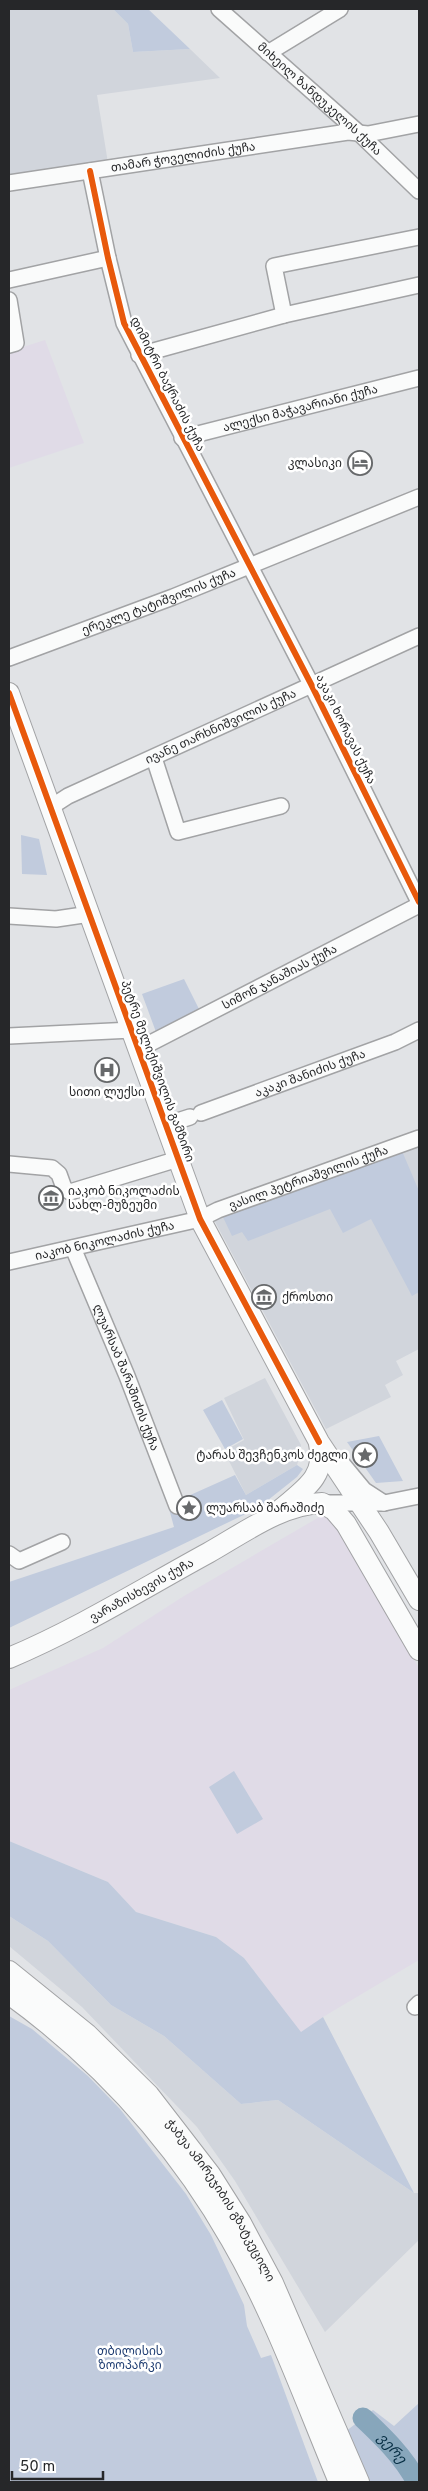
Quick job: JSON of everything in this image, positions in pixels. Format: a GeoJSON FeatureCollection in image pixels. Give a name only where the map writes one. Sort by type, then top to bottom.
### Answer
{"type":"FeatureCollection","features":[{"type":"Feature","properties":{"kind":"main road","name":"პეტრე მელიქიშვილის გამზირი"},"geometry":{"type":"LineString","coordinates":[[9,693],[200,1219],[353,1504],[419,1600]]}},
{"type":"Feature","properties":{"kind":"main road","name":"ვარაზისხევის ქუჩა"},"geometry":{"type":"LineString","coordinates":[[271,1518],[318,1473],[322,1461],[319,1442]]}},
{"type":"Feature","properties":{"kind":"main road","name":"ვარაზისხევის ქუჩა"},"geometry":{"type":"LineString","coordinates":[[9,1658],[98,1613],[271,1518],[306,1505],[322,1503]]}},
{"type":"Feature","properties":{"kind":"main road"},"geometry":{"type":"LineString","coordinates":[[322,1503],[334,1510],[346,1524],[419,1650]]}},
{"type":"Feature","properties":{"kind":"main road","name":"ჭაბუა ამირეჯიბის გზატკეცილი"},"geometry":{"type":"LineString","coordinates":[[9,1970],[87,2034],[149,2095],[210,2174],[241,2223],[273,2283],[359,2482]]}},
{"type":"Feature","properties":{"kind":"main road","name":"ჭაბუა ამირეჯიბის გზატკეცილი"},"geometry":{"type":"LineString","coordinates":[[9,1994],[81,2052],[123,2094],[164,2139],[205,2196],[250,2277],[339,2482]]}},
{"type":"Feature","properties":{"kind":"street","name":"მიხეილ ზანდუკელის ქუჩა"},"geometry":{"type":"LineString","coordinates":[[219,9],[359,133],[419,191]]}},
{"type":"Feature","properties":{"kind":"street"},"geometry":{"type":"LineString","coordinates":[[268,53],[340,9]]}},
{"type":"Feature","properties":{"kind":"street","name":"თამარ ჭოველიძის ქუჩა"},"geometry":{"type":"LineString","coordinates":[[9,183],[329,135],[368,134],[419,124]]}},
{"type":"Feature","properties":{"kind":"street","name":"დიმიტრი ბაქრაძის ქუჩა"},"geometry":{"type":"LineString","coordinates":[[90,171],[124,323],[250,566]]}},
{"type":"Feature","properties":{"kind":"street"},"geometry":{"type":"LineString","coordinates":[[284,315],[274,266],[419,237]]}},
{"type":"Feature","properties":{"kind":"street"},"geometry":{"type":"LineString","coordinates":[[9,280],[108,258]]}},
{"type":"Feature","properties":{"kind":"street"},"geometry":{"type":"LineString","coordinates":[[139,355],[284,315],[419,285]]}},
{"type":"Feature","properties":{"kind":"street"},"geometry":{"type":"LineString","coordinates":[[9,300],[16,343],[9,345]]}},
{"type":"Feature","properties":{"kind":"street","name":"ალექსი მაჭავარიანი ქუჩა"},"geometry":{"type":"LineString","coordinates":[[182,438],[419,378]]}},
{"type":"Feature","properties":{"kind":"street","name":"ერეკლე ტატიშვილის ქუჩა"},"geometry":{"type":"LineString","coordinates":[[9,658],[250,566],[419,497]]}},
{"type":"Feature","properties":{"kind":"street","name":"აკაკი ხორავას ქუჩა"},"geometry":{"type":"LineString","coordinates":[[250,566],[311,684],[419,904]]}},
{"type":"Feature","properties":{"kind":"street","name":"ივანე თარხნიშვილის ქუჩა"},"geometry":{"type":"LineString","coordinates":[[51,807],[68,796],[419,636]]}},
{"type":"Feature","properties":{"kind":"street"},"geometry":{"type":"LineString","coordinates":[[154,758],[178,832],[281,806]]}},
{"type":"Feature","properties":{"kind":"street","name":"სიმონ ჯანაშიას ქუჩა"},"geometry":{"type":"LineString","coordinates":[[136,1040],[419,904]]}},
{"type":"Feature","properties":{"kind":"street"},"geometry":{"type":"LineString","coordinates":[[9,916],[56,919],[90,914]]}},
{"type":"Feature","properties":{"kind":"street","name":"აკაკი შანიძის ქუჩა"},"geometry":{"type":"LineString","coordinates":[[165,1125],[396,1042],[419,1030]]}},
{"type":"Feature","properties":{"kind":"street"},"geometry":{"type":"LineString","coordinates":[[9,1036],[136,1040]]}},
{"type":"Feature","properties":{"kind":"street","name":"ვასილ პეტრიაშვილის ქუჩა"},"geometry":{"type":"LineString","coordinates":[[200,1219],[228,1206],[419,1138]]}},
{"type":"Feature","properties":{"kind":"street"},"geometry":{"type":"LineString","coordinates":[[9,1164],[52,1168],[59,1174],[64,1188],[70,1192],[178,1160]]}},
{"type":"Feature","properties":{"kind":"street","name":"იაკობ ნიკოლაძის ქუჩა"},"geometry":{"type":"LineString","coordinates":[[9,1262],[200,1219]]}},
{"type":"Feature","properties":{"kind":"street","name":"ლუარსაბ შარაშიძის ქუჩა"},"geometry":{"type":"LineString","coordinates":[[73,1248],[127,1376],[177,1506]]}},
{"type":"Feature","properties":{"kind":"street"},"geometry":{"type":"LineString","coordinates":[[319,1442],[342,1462],[364,1490],[384,1503]]}},
{"type":"Feature","properties":{"kind":"street","name":"ვარაზისხევის ქუჩა"},"geometry":{"type":"LineString","coordinates":[[322,1503],[384,1503],[419,1496]]}},
{"type":"Feature","properties":{"kind":"street"},"geometry":{"type":"LineString","coordinates":[[9,1554],[19,1561],[62,1542]]}},
{"type":"Feature","properties":{"kind":"shaded area"},"geometry":{"type":"Polygon","coordinates":[[[9,9],[113,9],[128,24],[133,52],[190,49],[220,78],[97,95],[108,163],[9,177],[9,9]]]}},
{"type":"Feature","properties":{"kind":"shaded area"},"geometry":{"type":"Polygon","coordinates":[[[17,334],[23,347],[45,340],[84,443],[9,468],[9,337],[17,334]]]}},
{"type":"Feature","properties":{"kind":"shaded area"},"geometry":{"type":"Polygon","coordinates":[[[419,1145],[419,1349],[396,1361],[403,1375],[385,1385],[391,1397],[326,1429],[213,1218],[419,1145]]]}},
{"type":"Feature","properties":{"kind":"shaded area"},"geometry":{"type":"Polygon","coordinates":[[[265,1378],[301,1445],[300,1454],[297,1465],[246,1495],[224,1451],[244,1440],[224,1398],[265,1378]]]}},
{"type":"Feature","properties":{"kind":"shaded area"},"geometry":{"type":"Polygon","coordinates":[[[321,1516],[332,1520],[419,1668],[419,1960],[323,2017],[301,2033],[244,1958],[216,1937],[136,1912],[108,1882],[9,1841],[9,1690],[103,1648],[184,1596],[321,1516]]]}},
{"type":"Feature","properties":{"kind":"shaded area"},"geometry":{"type":"Polygon","coordinates":[[[9,1916],[48,1941],[111,2005],[164,2036],[241,2104],[278,2100],[414,2193],[419,2193],[419,2240],[325,2332],[235,2181],[197,2127],[82,2007],[9,1946],[9,1916]]]}},
{"type":"Feature","properties":{"kind":"green space"},"geometry":{"type":"Polygon","coordinates":[[[113,9],[148,9],[190,49],[133,52],[128,24],[113,9]]]}},
{"type":"Feature","properties":{"kind":"green space"},"geometry":{"type":"Polygon","coordinates":[[[21,835],[39,839],[47,875],[22,874],[21,835]]]}},
{"type":"Feature","properties":{"kind":"green space"},"geometry":{"type":"Polygon","coordinates":[[[184,979],[200,1011],[156,1032],[142,994],[184,979]]]}},
{"type":"Feature","properties":{"kind":"green space"},"geometry":{"type":"Polygon","coordinates":[[[402,1151],[419,1191],[419,1292],[412,1296],[371,1219],[343,1233],[330,1209],[248,1241],[242,1232],[232,1236],[221,1213],[402,1151]]]}},
{"type":"Feature","properties":{"kind":"green space"},"geometry":{"type":"Polygon","coordinates":[[[222,1400],[243,1439],[225,1449],[203,1410],[222,1400]]]}},
{"type":"Feature","properties":{"kind":"green space"},"geometry":{"type":"Polygon","coordinates":[[[379,1436],[403,1481],[376,1483],[347,1442],[379,1436]]]}},
{"type":"Feature","properties":{"kind":"green space"},"geometry":{"type":"Polygon","coordinates":[[[297,1465],[303,1469],[297,1477],[258,1508],[9,1628],[9,1582],[174,1527],[168,1505],[235,1475],[246,1495],[297,1465]]]}},
{"type":"Feature","properties":{"kind":"green space"},"geometry":{"type":"Polygon","coordinates":[[[234,1771],[263,1819],[237,1834],[209,1787],[234,1771]]]}},
{"type":"Feature","properties":{"kind":"green space"},"geometry":{"type":"Polygon","coordinates":[[[9,1841],[108,1882],[136,1912],[216,1937],[244,1958],[301,2032],[323,2017],[414,2193],[278,2100],[241,2104],[164,2036],[111,2005],[48,1941],[9,1916],[9,1841]]]}},
{"type":"Feature","properties":{"kind":"green space","name":"თბილისის ზოოპარკი"},"geometry":{"type":"Polygon","coordinates":[[[9,2016],[32,2029],[88,2076],[120,2109],[186,2194],[211,2235],[244,2305],[247,2326],[261,2358],[271,2355],[318,2482],[9,2482],[9,2016]]]}},
{"type":"Feature","properties":{"kind":"green space"},"geometry":{"type":"Polygon","coordinates":[[[419,2403],[419,2482],[367,2482],[345,2432],[373,2410],[394,2426],[419,2403]]]}},
{"type":"Feature","properties":{"kind":"waterway","name":"ვერე"},"geometry":{"type":"LineString","coordinates":[[363,2418],[386,2440],[417,2482]]}},
{"type":"Feature","properties":{"kind":"cycle path"},"geometry":{"type":"LineString","coordinates":[[90,171],[124,323],[311,684],[419,902]]}},
{"type":"Feature","properties":{"kind":"cycle path"},"geometry":{"type":"LineString","coordinates":[[9,693],[200,1219],[319,1442]]}},
{"type":"Feature","properties":{"kind":"place","name":"კლასიკი"},"geometry":{"type":"Point","coordinates":[360,463]}},
{"type":"Feature","properties":{"kind":"place","name":"სითი ლუქსი"},"geometry":{"type":"Point","coordinates":[107,1070]}},
{"type":"Feature","properties":{"kind":"place","name":"იაკობ ნიკოლაძის სახლ-მუზეუმი"},"geometry":{"type":"Point","coordinates":[51,1198]}},
{"type":"Feature","properties":{"kind":"place","name":"ქროსთი"},"geometry":{"type":"Point","coordinates":[264,1297]}},
{"type":"Feature","properties":{"kind":"place","name":"ტარას შევჩენკოს ძეგლი"},"geometry":{"type":"Point","coordinates":[365,1455]}},
{"type":"Feature","properties":{"kind":"place","name":"ლუარსაბ შარაშიძე"},"geometry":{"type":"Point","coordinates":[189,1508]}}]}
